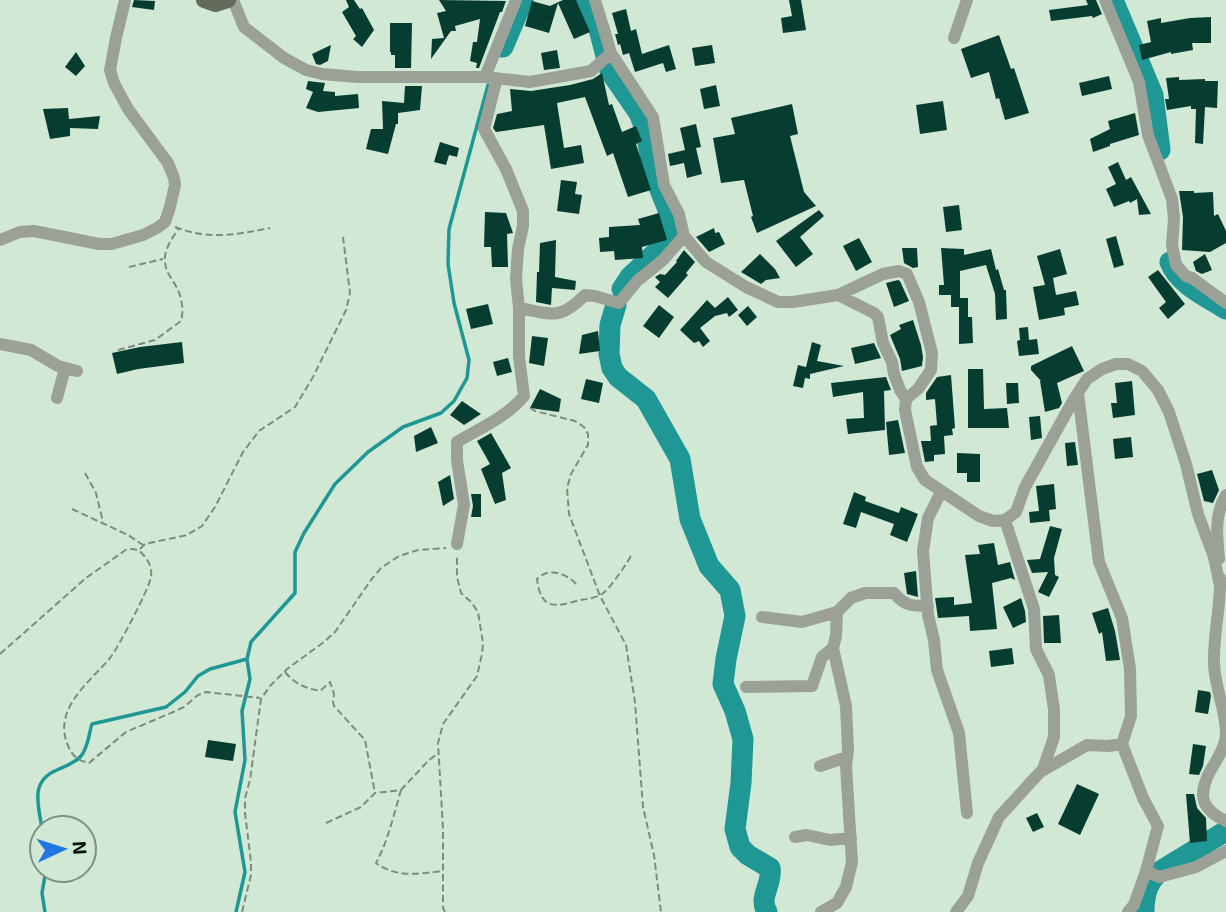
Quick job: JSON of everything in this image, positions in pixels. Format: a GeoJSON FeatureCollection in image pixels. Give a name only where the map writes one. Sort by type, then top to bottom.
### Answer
{"type":"FeatureCollection","features":[{"type":"Feature","properties":{"kind":"main road"},"geometry":{"type":"LineString","coordinates":[[204,0],[215,4],[230,0]]}},
{"type":"Feature","properties":{"kind":"street"},"geometry":{"type":"LineString","coordinates":[[0,240],[20,232],[34,231],[99,244],[112,244],[143,235],[164,222],[175,185],[168,163],[128,109],[110,70],[125,0]]}},
{"type":"Feature","properties":{"kind":"street"},"geometry":{"type":"LineString","coordinates":[[230,0],[244,27],[284,58],[306,70],[322,74],[357,77],[491,77],[530,82],[591,71],[607,57]]}},
{"type":"Feature","properties":{"kind":"street"},"geometry":{"type":"LineString","coordinates":[[457,544],[464,505],[457,442],[503,414],[524,396],[519,357],[516,279],[523,211],[506,169],[484,129],[491,77],[516,0]]}},
{"type":"Feature","properties":{"kind":"street"},"geometry":{"type":"LineString","coordinates":[[595,0],[607,57],[653,117],[664,185],[679,214],[684,236],[706,262],[746,287],[778,302],[838,295],[883,274],[899,271],[907,274],[919,302],[932,353],[931,370],[918,389],[906,399]]}},
{"type":"Feature","properties":{"kind":"street"},"geometry":{"type":"LineString","coordinates":[[954,38],[967,0]]}},
{"type":"Feature","properties":{"kind":"street"},"geometry":{"type":"LineString","coordinates":[[1105,0],[1139,82],[1148,135],[1172,199],[1172,245],[1176,265],[1186,276],[1226,303]]}},
{"type":"Feature","properties":{"kind":"street"},"geometry":{"type":"LineString","coordinates":[[519,308],[557,315],[585,295],[619,303],[637,281],[663,260],[684,236]]}},
{"type":"Feature","properties":{"kind":"street"},"geometry":{"type":"LineString","coordinates":[[838,295],[878,317],[883,343],[900,390],[906,399],[905,410],[917,467],[925,481],[979,516],[993,521],[1005,520],[1016,512],[1025,487],[1087,379],[1116,364],[1128,364],[1142,370],[1158,390],[1169,412],[1198,514],[1214,557],[1220,586]]}},
{"type":"Feature","properties":{"kind":"street"},"geometry":{"type":"LineString","coordinates":[[0,344],[31,350],[47,361],[71,369],[57,398]]}},
{"type":"Feature","properties":{"kind":"street"},"geometry":{"type":"LineString","coordinates":[[1078,393],[1099,562],[1122,618],[1130,669],[1131,716],[1122,744],[1143,798],[1158,826],[1152,874],[1128,912]]}},
{"type":"Feature","properties":{"kind":"street"},"geometry":{"type":"LineString","coordinates":[[941,492],[928,518],[922,551],[937,670],[959,733],[967,813]]}},
{"type":"Feature","properties":{"kind":"street"},"geometry":{"type":"LineString","coordinates":[[1225,821],[1214,816],[1203,795],[1207,776],[1223,747],[1226,735],[1214,661],[1220,586],[1217,527],[1221,503],[1226,495]]}},
{"type":"Feature","properties":{"kind":"street"},"geometry":{"type":"LineString","coordinates":[[956,912],[968,896],[978,863],[999,817],[1043,769],[1054,737],[1054,710],[1049,675],[1036,649],[1034,609],[1005,520]]}},
{"type":"Feature","properties":{"kind":"street"},"geometry":{"type":"LineString","coordinates":[[762,617],[802,622],[836,612],[850,598],[865,593],[894,593],[901,601],[912,606],[928,606]]}},
{"type":"Feature","properties":{"kind":"street"},"geometry":{"type":"LineString","coordinates":[[821,912],[837,903],[846,887],[852,862],[846,766],[846,706],[833,648],[836,612]]}},
{"type":"Feature","properties":{"kind":"street"},"geometry":{"type":"LineString","coordinates":[[746,687],[812,686],[822,657],[833,648]]}},
{"type":"Feature","properties":{"kind":"street"},"geometry":{"type":"LineString","coordinates":[[1040,772],[1087,745],[1122,744]]}},
{"type":"Feature","properties":{"kind":"street"},"geometry":{"type":"LineString","coordinates":[[821,766],[847,757]]}},
{"type":"Feature","properties":{"kind":"street"},"geometry":{"type":"LineString","coordinates":[[795,837],[807,835],[830,840],[851,838]]}},
{"type":"Feature","properties":{"kind":"street"},"geometry":{"type":"LineString","coordinates":[[1152,874],[1196,867],[1226,851]]}},
{"type":"Feature","properties":{"kind":"path"},"geometry":{"type":"LineString","coordinates":[[164,222],[206,236],[239,234],[270,228]]}},
{"type":"Feature","properties":{"kind":"path"},"geometry":{"type":"LineString","coordinates":[[118,350],[155,340],[181,321],[182,302],[169,277],[164,259],[179,228]]}},
{"type":"Feature","properties":{"kind":"path"},"geometry":{"type":"LineString","coordinates":[[140,550],[144,546],[187,534],[202,526],[215,507],[243,452],[260,431],[295,407],[346,310],[350,293],[343,237]]}},
{"type":"Feature","properties":{"kind":"path"},"geometry":{"type":"LineString","coordinates":[[129,267],[164,259]]}},
{"type":"Feature","properties":{"kind":"path"},"geometry":{"type":"LineString","coordinates":[[520,402],[535,411],[575,421],[584,427],[588,434],[588,444],[571,474],[567,488],[569,514],[600,596],[626,645],[635,702],[643,807],[654,855],[661,912]]}},
{"type":"Feature","properties":{"kind":"path"},"geometry":{"type":"LineString","coordinates":[[85,473],[96,493],[103,523]]}},
{"type":"Feature","properties":{"kind":"path"},"geometry":{"type":"LineString","coordinates":[[72,509],[128,535],[144,546]]}},
{"type":"Feature","properties":{"kind":"path"},"geometry":{"type":"LineString","coordinates":[[242,912],[251,876],[245,798],[261,699],[284,672],[335,632],[381,568],[399,556],[457,544],[457,577],[461,593],[478,612],[483,643],[477,676],[443,724],[438,743],[445,912]]}},
{"type":"Feature","properties":{"kind":"path"},"geometry":{"type":"LineString","coordinates":[[0,654],[86,578],[128,549],[140,550],[150,562],[151,575],[147,589],[112,656],[78,693],[66,716],[63,728],[72,753],[81,762],[89,763],[126,732],[177,710],[202,693],[261,699]]}},
{"type":"Feature","properties":{"kind":"path"},"geometry":{"type":"LineString","coordinates":[[576,584],[566,575],[547,572],[537,579],[544,601],[550,605],[558,606],[600,596],[632,554]]}},
{"type":"Feature","properties":{"kind":"path"},"geometry":{"type":"LineString","coordinates":[[284,672],[291,680],[310,689],[320,691],[330,682],[334,706],[365,740],[375,793]]}},
{"type":"Feature","properties":{"kind":"path"},"geometry":{"type":"LineString","coordinates":[[438,754],[401,790],[394,817],[376,863],[384,869],[412,875],[443,871]]}},
{"type":"Feature","properties":{"kind":"path"},"geometry":{"type":"LineString","coordinates":[[326,823],[347,815],[375,793],[401,790]]}},
{"type":"Feature","properties":{"kind":"building"},"geometry":{"type":"Polygon","coordinates":[[[134,0],[155,1],[154,10],[132,7],[134,0]]]}},
{"type":"Feature","properties":{"kind":"building"},"geometry":{"type":"Polygon","coordinates":[[[346,0],[354,0],[360,9],[362,8],[374,30],[362,47],[353,39],[356,36],[342,12],[349,7],[346,0]]]}},
{"type":"Feature","properties":{"kind":"building"},"geometry":{"type":"Polygon","coordinates":[[[439,0],[506,1],[479,68],[476,68],[477,63],[470,61],[473,42],[477,42],[480,19],[455,26],[456,31],[451,31],[431,59],[432,39],[444,38],[437,13],[446,11],[439,0]]]}},
{"type":"Feature","properties":{"kind":"building"},"geometry":{"type":"Polygon","coordinates":[[[563,0],[576,0],[590,32],[574,39],[558,3],[549,33],[525,26],[532,1],[550,6],[563,0]]]}},
{"type":"Feature","properties":{"kind":"building"},"geometry":{"type":"Polygon","coordinates":[[[789,0],[801,0],[806,30],[783,33],[781,18],[792,16],[789,0]]]}},
{"type":"Feature","properties":{"kind":"building"},"geometry":{"type":"Polygon","coordinates":[[[1086,0],[1096,0],[1102,14],[1093,18],[1051,21],[1049,10],[1088,5],[1086,0]]]}},
{"type":"Feature","properties":{"kind":"building"},"geometry":{"type":"Polygon","coordinates":[[[626,9],[631,31],[636,29],[642,54],[669,45],[676,69],[666,72],[663,63],[635,72],[629,53],[623,55],[620,44],[618,45],[612,13],[626,9]]]}},
{"type":"Feature","properties":{"kind":"building"},"geometry":{"type":"Polygon","coordinates":[[[1211,17],[1211,43],[1192,43],[1193,50],[1171,52],[1142,60],[1139,45],[1151,42],[1147,21],[1161,18],[1161,23],[1211,17]]]}},
{"type":"Feature","properties":{"kind":"building"},"geometry":{"type":"Polygon","coordinates":[[[390,23],[412,23],[411,68],[395,68],[395,55],[390,52],[390,23]]]}},
{"type":"Feature","properties":{"kind":"building"},"geometry":{"type":"Polygon","coordinates":[[[999,35],[1011,69],[1014,68],[1029,113],[1005,120],[989,72],[971,78],[961,49],[999,35]]]}},
{"type":"Feature","properties":{"kind":"building"},"geometry":{"type":"Polygon","coordinates":[[[331,45],[328,61],[316,64],[312,54],[331,45]]]}},
{"type":"Feature","properties":{"kind":"building"},"geometry":{"type":"Polygon","coordinates":[[[712,45],[715,63],[695,66],[692,48],[712,45]]]}},
{"type":"Feature","properties":{"kind":"building"},"geometry":{"type":"Polygon","coordinates":[[[557,50],[560,68],[544,70],[541,53],[557,50]]]}},
{"type":"Feature","properties":{"kind":"building"},"geometry":{"type":"Polygon","coordinates":[[[76,52],[85,66],[76,76],[65,67],[76,52]]]}},
{"type":"Feature","properties":{"kind":"building"},"geometry":{"type":"Polygon","coordinates":[[[602,73],[609,105],[612,104],[622,132],[636,126],[642,141],[636,144],[651,190],[628,197],[613,153],[607,156],[585,97],[557,103],[564,148],[581,145],[584,163],[551,169],[544,125],[496,132],[493,128],[497,114],[512,111],[510,89],[531,91],[570,85],[593,79],[602,73]]]}},
{"type":"Feature","properties":{"kind":"building"},"geometry":{"type":"Polygon","coordinates":[[[1109,76],[1112,89],[1082,96],[1079,83],[1109,76]]]}},
{"type":"Feature","properties":{"kind":"building"},"geometry":{"type":"Polygon","coordinates":[[[1179,77],[1179,80],[1218,81],[1217,108],[1205,107],[1203,144],[1195,143],[1196,109],[1191,109],[1191,106],[1167,110],[1165,99],[1169,99],[1166,78],[1179,77]]]}},
{"type":"Feature","properties":{"kind":"building"},"geometry":{"type":"Polygon","coordinates":[[[308,81],[325,83],[323,91],[335,92],[335,96],[358,94],[359,108],[318,112],[306,108],[313,92],[306,89],[308,81]]]}},
{"type":"Feature","properties":{"kind":"building"},"geometry":{"type":"Polygon","coordinates":[[[716,85],[720,106],[704,109],[700,89],[716,85]]]}},
{"type":"Feature","properties":{"kind":"building"},"geometry":{"type":"Polygon","coordinates":[[[405,86],[422,86],[420,110],[398,113],[398,124],[388,154],[366,149],[371,129],[383,129],[382,101],[404,103],[405,86]]]}},
{"type":"Feature","properties":{"kind":"building"},"geometry":{"type":"Polygon","coordinates":[[[943,101],[947,130],[920,134],[916,105],[943,101]]]}},
{"type":"Feature","properties":{"kind":"building"},"geometry":{"type":"Polygon","coordinates":[[[792,104],[798,134],[790,136],[804,192],[816,206],[757,233],[744,180],[721,183],[713,138],[735,134],[731,118],[792,104]]]}},
{"type":"Feature","properties":{"kind":"building"},"geometry":{"type":"Polygon","coordinates":[[[68,108],[69,119],[100,116],[98,129],[70,128],[70,136],[50,139],[43,109],[68,108]]]}},
{"type":"Feature","properties":{"kind":"building"},"geometry":{"type":"Polygon","coordinates":[[[1135,113],[1139,135],[1093,152],[1090,139],[1110,129],[1108,121],[1135,113]]]}},
{"type":"Feature","properties":{"kind":"building"},"geometry":{"type":"Polygon","coordinates":[[[696,124],[701,147],[696,148],[702,174],[687,178],[684,163],[670,166],[668,154],[685,150],[680,128],[696,124]]]}},
{"type":"Feature","properties":{"kind":"building"},"geometry":{"type":"Polygon","coordinates":[[[440,142],[459,148],[457,157],[449,155],[446,165],[434,162],[440,142]]]}},
{"type":"Feature","properties":{"kind":"building"},"geometry":{"type":"Polygon","coordinates":[[[1118,162],[1126,180],[1131,177],[1151,214],[1139,215],[1137,199],[1114,207],[1106,189],[1116,184],[1108,167],[1118,162]]]}},
{"type":"Feature","properties":{"kind":"building"},"geometry":{"type":"Polygon","coordinates":[[[561,180],[577,182],[575,194],[582,195],[579,214],[557,211],[561,180]]]}},
{"type":"Feature","properties":{"kind":"building"},"geometry":{"type":"Polygon","coordinates":[[[1179,191],[1213,192],[1214,216],[1218,214],[1226,231],[1226,243],[1210,252],[1182,250],[1183,217],[1179,191]]]}},
{"type":"Feature","properties":{"kind":"building"},"geometry":{"type":"Polygon","coordinates":[[[959,205],[962,230],[946,232],[943,207],[959,205]]]}},
{"type":"Feature","properties":{"kind":"building"},"geometry":{"type":"Polygon","coordinates":[[[819,210],[824,216],[800,237],[813,254],[796,267],[776,241],[819,210]]]}},
{"type":"Feature","properties":{"kind":"building"},"geometry":{"type":"Polygon","coordinates":[[[485,212],[506,213],[513,233],[507,234],[508,267],[492,267],[491,247],[484,247],[485,212]]]}},
{"type":"Feature","properties":{"kind":"building"},"geometry":{"type":"Polygon","coordinates":[[[659,213],[667,240],[642,247],[643,258],[615,260],[614,251],[600,252],[599,238],[609,237],[609,227],[640,225],[638,219],[659,213]]]}},
{"type":"Feature","properties":{"kind":"building"},"geometry":{"type":"Polygon","coordinates":[[[714,228],[725,244],[709,252],[696,237],[714,228]]]}},
{"type":"Feature","properties":{"kind":"building"},"geometry":{"type":"Polygon","coordinates":[[[1116,236],[1124,265],[1114,268],[1106,239],[1116,236]]]}},
{"type":"Feature","properties":{"kind":"building"},"geometry":{"type":"Polygon","coordinates":[[[859,238],[872,262],[856,271],[843,246],[859,238]]]}},
{"type":"Feature","properties":{"kind":"building"},"geometry":{"type":"Polygon","coordinates":[[[556,240],[555,277],[576,281],[575,290],[552,288],[551,305],[536,302],[537,272],[540,243],[556,240]]]}},
{"type":"Feature","properties":{"kind":"building"},"geometry":{"type":"Polygon","coordinates":[[[902,248],[917,248],[918,267],[913,268],[904,263],[902,248]]]}},
{"type":"Feature","properties":{"kind":"building"},"geometry":{"type":"Polygon","coordinates":[[[941,248],[964,249],[964,255],[991,249],[996,270],[998,269],[1006,290],[1007,319],[996,320],[995,294],[986,265],[960,271],[960,298],[968,298],[973,343],[959,344],[959,307],[951,307],[951,295],[939,295],[939,285],[944,285],[941,248]]]}},
{"type":"Feature","properties":{"kind":"building"},"geometry":{"type":"Polygon","coordinates":[[[1060,249],[1067,274],[1053,278],[1056,295],[1076,291],[1079,305],[1064,308],[1065,315],[1039,320],[1033,287],[1045,285],[1037,256],[1060,249]]]}},
{"type":"Feature","properties":{"kind":"building"},"geometry":{"type":"Polygon","coordinates":[[[684,250],[695,262],[686,273],[688,275],[668,298],[655,287],[660,282],[655,277],[665,275],[684,250]]]}},
{"type":"Feature","properties":{"kind":"building"},"geometry":{"type":"Polygon","coordinates":[[[760,254],[780,278],[766,280],[761,284],[741,272],[760,254]]]}},
{"type":"Feature","properties":{"kind":"building"},"geometry":{"type":"Polygon","coordinates":[[[1205,254],[1212,270],[1202,274],[1196,271],[1193,262],[1205,254]]]}},
{"type":"Feature","properties":{"kind":"building"},"geometry":{"type":"Polygon","coordinates":[[[1158,270],[1185,304],[1168,319],[1159,308],[1166,302],[1148,277],[1158,270]]]}},
{"type":"Feature","properties":{"kind":"building"},"geometry":{"type":"Polygon","coordinates":[[[898,280],[909,301],[894,307],[886,283],[898,280]]]}},
{"type":"Feature","properties":{"kind":"building"},"geometry":{"type":"Polygon","coordinates":[[[728,297],[738,310],[729,317],[727,313],[715,316],[700,328],[710,341],[703,347],[699,341],[694,343],[680,330],[707,300],[715,308],[728,297]]]}},
{"type":"Feature","properties":{"kind":"building"},"geometry":{"type":"Polygon","coordinates":[[[488,304],[493,324],[471,329],[466,309],[488,304]]]}},
{"type":"Feature","properties":{"kind":"building"},"geometry":{"type":"Polygon","coordinates":[[[659,305],[674,317],[659,338],[643,326],[659,305]]]}},
{"type":"Feature","properties":{"kind":"building"},"geometry":{"type":"Polygon","coordinates":[[[748,306],[757,317],[747,326],[738,315],[748,306]]]}},
{"type":"Feature","properties":{"kind":"building"},"geometry":{"type":"Polygon","coordinates":[[[913,320],[921,345],[922,366],[902,371],[890,335],[901,329],[899,325],[913,320]]]}},
{"type":"Feature","properties":{"kind":"building"},"geometry":{"type":"Polygon","coordinates":[[[1028,327],[1029,340],[1037,339],[1039,354],[1019,356],[1019,328],[1028,327]]]}},
{"type":"Feature","properties":{"kind":"building"},"geometry":{"type":"Polygon","coordinates":[[[598,331],[600,351],[579,354],[582,335],[598,331]]]}},
{"type":"Feature","properties":{"kind":"building"},"geometry":{"type":"Polygon","coordinates":[[[532,336],[548,338],[544,366],[529,363],[532,336]]]}},
{"type":"Feature","properties":{"kind":"building"},"geometry":{"type":"Polygon","coordinates":[[[182,342],[184,363],[117,374],[112,353],[182,342]]]}},
{"type":"Feature","properties":{"kind":"building"},"geometry":{"type":"Polygon","coordinates":[[[812,342],[821,345],[817,361],[844,366],[810,374],[810,379],[805,378],[803,388],[793,386],[798,365],[806,367],[812,342]]]}},
{"type":"Feature","properties":{"kind":"building"},"geometry":{"type":"Polygon","coordinates":[[[874,343],[881,358],[855,364],[851,348],[874,343]]]}},
{"type":"Feature","properties":{"kind":"building"},"geometry":{"type":"Polygon","coordinates":[[[1072,346],[1084,371],[1057,383],[1062,403],[1059,408],[1045,412],[1041,381],[1031,370],[1031,366],[1072,346]]]}},
{"type":"Feature","properties":{"kind":"building"},"geometry":{"type":"Polygon","coordinates":[[[508,358],[512,372],[497,376],[493,362],[508,358]]]}},
{"type":"Feature","properties":{"kind":"building"},"geometry":{"type":"Polygon","coordinates":[[[968,369],[983,369],[984,409],[1007,408],[1009,428],[968,428],[968,369]]]}},
{"type":"Feature","properties":{"kind":"building"},"geometry":{"type":"Polygon","coordinates":[[[951,375],[955,428],[952,429],[953,435],[944,436],[945,454],[934,455],[934,461],[925,462],[921,441],[931,441],[930,426],[937,425],[935,399],[926,400],[926,393],[937,377],[951,375]]]}},
{"type":"Feature","properties":{"kind":"building"},"geometry":{"type":"Polygon","coordinates":[[[886,377],[891,390],[884,391],[885,430],[848,434],[846,419],[864,418],[863,392],[833,397],[831,383],[886,377]]]}},
{"type":"Feature","properties":{"kind":"building"},"geometry":{"type":"Polygon","coordinates":[[[586,379],[603,383],[599,403],[581,399],[586,379]]]}},
{"type":"Feature","properties":{"kind":"building"},"geometry":{"type":"Polygon","coordinates":[[[1132,381],[1135,415],[1113,418],[1111,403],[1117,403],[1115,383],[1132,381]]]}},
{"type":"Feature","properties":{"kind":"building"},"geometry":{"type":"Polygon","coordinates":[[[1006,383],[1018,383],[1019,403],[1007,404],[1006,383]]]}},
{"type":"Feature","properties":{"kind":"building"},"geometry":{"type":"Polygon","coordinates":[[[540,389],[561,399],[559,412],[530,408],[540,389]]]}},
{"type":"Feature","properties":{"kind":"building"},"geometry":{"type":"Polygon","coordinates":[[[462,401],[481,414],[464,425],[450,415],[462,401]]]}},
{"type":"Feature","properties":{"kind":"building"},"geometry":{"type":"Polygon","coordinates":[[[1040,416],[1042,438],[1031,440],[1029,417],[1040,416]]]}},
{"type":"Feature","properties":{"kind":"building"},"geometry":{"type":"Polygon","coordinates":[[[898,420],[905,453],[889,455],[886,422],[898,420]]]}},
{"type":"Feature","properties":{"kind":"building"},"geometry":{"type":"Polygon","coordinates":[[[431,427],[438,443],[416,452],[414,436],[431,427]]]}},
{"type":"Feature","properties":{"kind":"building"},"geometry":{"type":"Polygon","coordinates":[[[491,433],[511,468],[502,473],[506,500],[495,504],[481,469],[490,464],[477,441],[491,433]]]}},
{"type":"Feature","properties":{"kind":"building"},"geometry":{"type":"Polygon","coordinates":[[[1131,437],[1133,457],[1115,459],[1113,439],[1131,437]]]}},
{"type":"Feature","properties":{"kind":"building"},"geometry":{"type":"Polygon","coordinates":[[[1075,442],[1078,465],[1067,466],[1065,443],[1075,442]]]}},
{"type":"Feature","properties":{"kind":"building"},"geometry":{"type":"Polygon","coordinates":[[[957,453],[980,454],[980,482],[967,482],[967,473],[957,473],[957,453]]]}},
{"type":"Feature","properties":{"kind":"building"},"geometry":{"type":"Polygon","coordinates":[[[1212,470],[1219,490],[1213,503],[1204,501],[1197,474],[1212,470]]]}},
{"type":"Feature","properties":{"kind":"building"},"geometry":{"type":"Polygon","coordinates":[[[450,475],[454,499],[443,506],[438,482],[450,475]]]}},
{"type":"Feature","properties":{"kind":"building"},"geometry":{"type":"Polygon","coordinates":[[[1054,484],[1056,509],[1049,510],[1050,521],[1030,523],[1029,512],[1039,511],[1036,486],[1054,484]]]}},
{"type":"Feature","properties":{"kind":"building"},"geometry":{"type":"Polygon","coordinates":[[[854,492],[866,497],[865,501],[899,513],[901,507],[918,514],[907,542],[890,535],[894,524],[861,512],[856,528],[843,524],[854,492]]]}},
{"type":"Feature","properties":{"kind":"building"},"geometry":{"type":"Polygon","coordinates":[[[471,494],[481,494],[481,517],[471,517],[471,494]]]}},
{"type":"Feature","properties":{"kind":"building"},"geometry":{"type":"Polygon","coordinates":[[[1050,526],[1062,529],[1054,558],[1055,575],[1059,577],[1049,597],[1038,592],[1048,572],[1032,573],[1027,560],[1040,559],[1050,526]]]}},
{"type":"Feature","properties":{"kind":"building"},"geometry":{"type":"Polygon","coordinates":[[[994,543],[998,565],[1010,562],[1015,580],[1011,578],[992,583],[997,629],[970,631],[969,616],[938,618],[935,598],[954,597],[954,605],[972,603],[965,555],[980,554],[978,545],[994,543]]]}},
{"type":"Feature","properties":{"kind":"building"},"geometry":{"type":"Polygon","coordinates":[[[916,571],[918,597],[907,594],[904,573],[916,571]]]}},
{"type":"Feature","properties":{"kind":"building"},"geometry":{"type":"Polygon","coordinates":[[[1021,598],[1026,622],[1013,628],[1003,607],[1021,598]]]}},
{"type":"Feature","properties":{"kind":"building"},"geometry":{"type":"Polygon","coordinates":[[[1108,608],[1120,660],[1106,661],[1102,632],[1099,634],[1092,613],[1108,608]]]}},
{"type":"Feature","properties":{"kind":"building"},"geometry":{"type":"Polygon","coordinates":[[[1059,615],[1061,643],[1044,643],[1043,616],[1059,615]]]}},
{"type":"Feature","properties":{"kind":"building"},"geometry":{"type":"Polygon","coordinates":[[[1012,648],[1014,664],[991,667],[989,651],[1012,648]]]}},
{"type":"Feature","properties":{"kind":"building"},"geometry":{"type":"Polygon","coordinates":[[[1198,690],[1210,692],[1208,714],[1195,712],[1198,690]]]}},
{"type":"Feature","properties":{"kind":"building"},"geometry":{"type":"Polygon","coordinates":[[[208,740],[236,744],[233,761],[205,757],[208,740]]]}},
{"type":"Feature","properties":{"kind":"building"},"geometry":{"type":"Polygon","coordinates":[[[1193,744],[1206,746],[1199,775],[1189,774],[1193,744]]]}},
{"type":"Feature","properties":{"kind":"building"},"geometry":{"type":"Polygon","coordinates":[[[1077,784],[1099,794],[1080,835],[1058,824],[1077,784]]]}},
{"type":"Feature","properties":{"kind":"building"},"geometry":{"type":"Polygon","coordinates":[[[1186,794],[1194,794],[1197,808],[1206,818],[1207,841],[1190,843],[1186,794]]]}},
{"type":"Feature","properties":{"kind":"building"},"geometry":{"type":"Polygon","coordinates":[[[1037,813],[1044,827],[1033,832],[1026,818],[1037,813]]]}},
{"type":"Feature","properties":{"kind":"waterway"},"geometry":{"type":"LineString","coordinates":[[503,47],[523,0]]}},
{"type":"Feature","properties":{"kind":"waterway"},"geometry":{"type":"LineString","coordinates":[[586,0],[599,29],[610,71],[639,113],[646,131],[653,172],[672,220],[673,232],[666,243],[630,277],[622,289]]}},
{"type":"Feature","properties":{"kind":"waterway"},"geometry":{"type":"LineString","coordinates":[[1113,0],[1153,95],[1160,150]]}},
{"type":"Feature","properties":{"kind":"waterway"},"geometry":{"type":"LineString","coordinates":[[236,912],[245,872],[235,812],[245,760],[242,711],[250,679],[247,659],[251,642],[295,593],[295,552],[335,484],[368,452],[403,427],[441,413],[454,401],[467,378],[469,360],[454,303],[448,264],[449,229],[488,85]]}},
{"type":"Feature","properties":{"kind":"waterway"},"geometry":{"type":"LineString","coordinates":[[1170,262],[1186,283],[1226,309]]}},
{"type":"Feature","properties":{"kind":"waterway"},"geometry":{"type":"LineString","coordinates":[[616,305],[610,325],[609,354],[612,368],[618,377],[646,399],[680,459],[690,519],[709,566],[730,590],[735,616],[723,684],[743,739],[735,829],[740,847],[770,868],[770,880],[764,901],[767,912]]}},
{"type":"Feature","properties":{"kind":"waterway"},"geometry":{"type":"LineString","coordinates":[[40,814],[38,794],[43,780],[81,756],[92,724],[166,707],[185,692],[198,676],[210,669],[247,659]]}},
{"type":"Feature","properties":{"kind":"waterway"},"geometry":{"type":"LineString","coordinates":[[1144,912],[1147,890],[1159,872],[1226,831]]}},
{"type":"Feature","properties":{"kind":"waterway"},"geometry":{"type":"LineString","coordinates":[[44,884],[45,912]]}}]}
